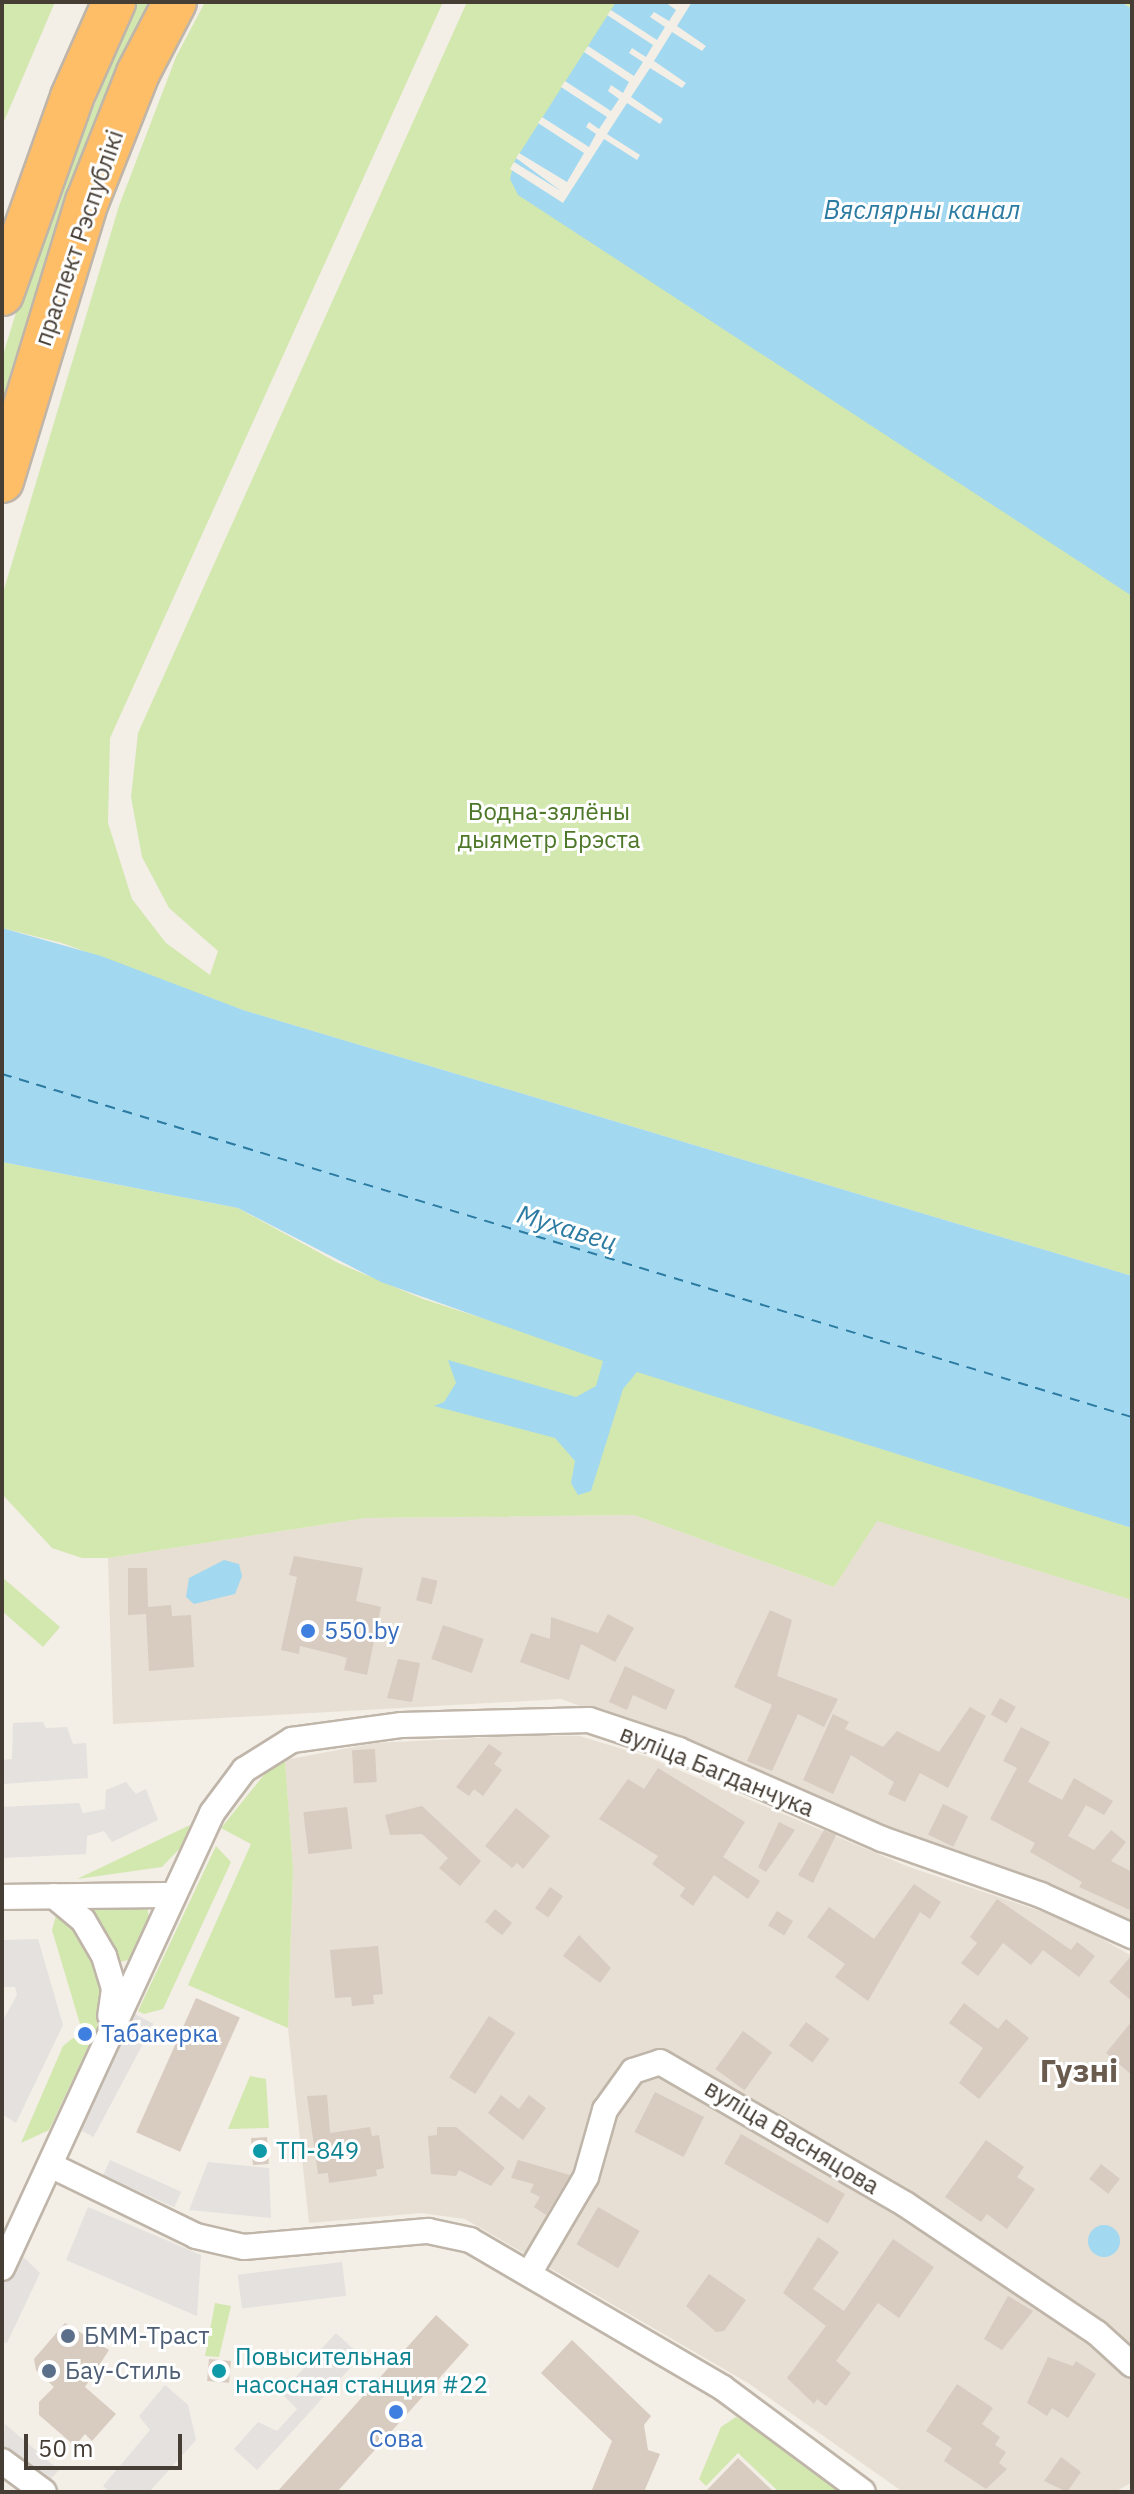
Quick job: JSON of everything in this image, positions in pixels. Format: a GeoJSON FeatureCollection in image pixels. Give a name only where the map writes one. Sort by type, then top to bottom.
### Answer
{"type":"FeatureCollection","features":[{"type":"Feature","properties":{"kind":"highway"},"geometry":{"type":"LineString","coordinates":[[2,294],[67,110],[114,2]]}},
{"type":"Feature","properties":{"kind":"highway","name":"праспект Рэспублікі"},"geometry":{"type":"LineString","coordinates":[[2,481],[87,202],[138,73],[175,2]]}},
{"type":"Feature","properties":{"kind":"street","name":"вуліца Багданчука"},"geometry":{"type":"LineString","coordinates":[[2,2268],[105,2039],[225,1792],[276,1746],[402,1725],[533,1717],[589,1720],[679,1750],[882,1839],[1041,1895],[1132,1936]]}},
{"type":"Feature","properties":{"kind":"street"},"geometry":{"type":"LineString","coordinates":[[2,1897],[173,1895]]}},
{"type":"Feature","properties":{"kind":"street","name":"вуліца Багданчука"},"geometry":{"type":"LineString","coordinates":[[54,1896],[83,1920],[111,1972],[114,1989],[105,2039]]}},
{"type":"Feature","properties":{"kind":"street","name":"вуліца Васняцова"},"geometry":{"type":"LineString","coordinates":[[530,2272],[586,2177],[605,2110],[633,2071],[660,2062],[905,2204],[1097,2333],[1132,2365]]}},
{"type":"Feature","properties":{"kind":"street"},"geometry":{"type":"LineString","coordinates":[[50,2165],[196,2236],[244,2247],[447,2233],[530,2272],[723,2388],[863,2492]]}},
{"type":"Feature","properties":{"kind":"street"},"geometry":{"type":"LineString","coordinates":[[2,2461],[44,2492]]}},
{"type":"Feature","properties":{"kind":"shaded area"},"geometry":{"type":"Polygon","coordinates":[[[634,1515],[834,1587],[876,1520],[1132,1600],[1132,1924],[1053,1888],[903,1837],[751,1769],[561,1699],[113,1724],[108,1558],[366,1518],[634,1515]]]}},
{"type":"Feature","properties":{"kind":"shaded area"},"geometry":{"type":"Polygon","coordinates":[[[43,1722],[46,1728],[67,1727],[73,1744],[86,1743],[88,1778],[2,1784],[2,1760],[12,1759],[13,1723],[43,1722]]]}},
{"type":"Feature","properties":{"kind":"shaded area"},"geometry":{"type":"Polygon","coordinates":[[[534,1735],[580,1736],[648,1757],[909,1867],[1070,1921],[1132,1956],[1132,2482],[1115,2492],[903,2492],[748,2383],[465,2219],[421,2213],[309,2223],[288,2028],[293,1869],[285,1760],[375,1743],[534,1735]]]}},
{"type":"Feature","properties":{"kind":"shaded area"},"geometry":{"type":"Polygon","coordinates":[[[126,1782],[136,1794],[146,1789],[158,1820],[112,1842],[104,1831],[87,1836],[86,1854],[2,1858],[2,1807],[79,1803],[83,1813],[105,1809],[106,1790],[126,1782]]]}},
{"type":"Feature","properties":{"kind":"shaded area"},"geometry":{"type":"Polygon","coordinates":[[[38,1939],[63,2025],[16,2123],[2,2114],[2,2022],[17,1995],[15,1987],[2,1987],[2,1940],[38,1939]]]}},
{"type":"Feature","properties":{"kind":"shaded area"},"geometry":{"type":"Polygon","coordinates":[[[135,2014],[154,2024],[93,2137],[75,2127],[135,2014]]]}},
{"type":"Feature","properties":{"kind":"shaded area"},"geometry":{"type":"Polygon","coordinates":[[[110,2160],[181,2192],[174,2207],[103,2176],[110,2160]]]}},
{"type":"Feature","properties":{"kind":"shaded area"},"geometry":{"type":"Polygon","coordinates":[[[208,2162],[269,2168],[271,2218],[189,2210],[208,2162]]]}},
{"type":"Feature","properties":{"kind":"shaded area"},"geometry":{"type":"Polygon","coordinates":[[[88,2207],[201,2255],[197,2316],[66,2260],[88,2207]]]}},
{"type":"Feature","properties":{"kind":"shaded area"},"geometry":{"type":"Polygon","coordinates":[[[12,2246],[40,2273],[7,2343],[2,2342],[2,2268],[12,2246]]]}},
{"type":"Feature","properties":{"kind":"shaded area"},"geometry":{"type":"Polygon","coordinates":[[[342,2262],[346,2296],[242,2309],[238,2275],[342,2262]]]}},
{"type":"Feature","properties":{"kind":"shaded area"},"geometry":{"type":"Polygon","coordinates":[[[336,2333],[361,2356],[257,2470],[234,2449],[258,2422],[277,2431],[297,2409],[281,2393],[336,2333]]]}},
{"type":"Feature","properties":{"kind":"shaded area"},"geometry":{"type":"Polygon","coordinates":[[[165,2385],[188,2405],[196,2440],[149,2492],[110,2492],[103,2486],[150,2430],[139,2416],[165,2385]]]}},
{"type":"Feature","properties":{"kind":"shaded area"},"geometry":{"type":"Polygon","coordinates":[[[5,2424],[59,2470],[40,2491],[2,2461],[5,2424]]]}},
{"type":"Feature","properties":{"kind":"green space"},"geometry":{"type":"Polygon","coordinates":[[[2,2],[55,2],[2,126],[2,2]]]}},
{"type":"Feature","properties":{"kind":"green space"},"geometry":{"type":"Polygon","coordinates":[[[137,2],[153,2],[2,417],[2,358],[37,245],[137,2]]]}},
{"type":"Feature","properties":{"kind":"green space","name":"Водна-зялёны дыяметр Брэста"},"geometry":{"type":"Polygon","coordinates":[[[205,2],[443,2],[110,738],[108,823],[132,899],[166,943],[210,975],[218,951],[169,908],[142,857],[131,797],[138,733],[467,2],[1132,2],[1132,1276],[243,1010],[62,943],[2,928],[2,596],[119,206],[176,57],[205,2]]]}},
{"type":"Feature","properties":{"kind":"green space"},"geometry":{"type":"Polygon","coordinates":[[[2,1162],[238,1208],[338,1263],[423,1299],[1132,1528],[1132,1600],[877,1521],[834,1587],[634,1515],[366,1518],[108,1558],[82,1558],[52,1548],[2,1494],[2,1162]]]}},
{"type":"Feature","properties":{"kind":"green space"},"geometry":{"type":"Polygon","coordinates":[[[2,1577],[60,1627],[43,1647],[2,1611],[2,1577]]]}},
{"type":"Feature","properties":{"kind":"green space"},"geometry":{"type":"Polygon","coordinates":[[[285,1760],[293,1869],[288,2028],[188,1985],[251,1844],[221,1828],[272,1765],[285,1760]]]}},
{"type":"Feature","properties":{"kind":"green space"},"geometry":{"type":"Polygon","coordinates":[[[190,1825],[185,1843],[162,1867],[77,1879],[190,1825]]]}},
{"type":"Feature","properties":{"kind":"green space"},"geometry":{"type":"Polygon","coordinates":[[[216,1846],[231,1862],[163,2009],[144,2014],[138,2011],[216,1846]]]}},
{"type":"Feature","properties":{"kind":"green space"},"geometry":{"type":"Polygon","coordinates":[[[147,1904],[149,1918],[129,1960],[118,1962],[94,1910],[147,1904]]]}},
{"type":"Feature","properties":{"kind":"green space"},"geometry":{"type":"Polygon","coordinates":[[[57,1912],[90,1949],[102,1984],[97,2031],[80,2024],[52,1930],[57,1912]]]}},
{"type":"Feature","properties":{"kind":"green space"},"geometry":{"type":"Polygon","coordinates":[[[73,2038],[89,2045],[49,2130],[21,2143],[63,2046],[73,2038]]]}},
{"type":"Feature","properties":{"kind":"green space"},"geometry":{"type":"Polygon","coordinates":[[[250,2076],[266,2079],[269,2128],[228,2129],[250,2076]]]}},
{"type":"Feature","properties":{"kind":"green space"},"geometry":{"type":"Polygon","coordinates":[[[215,2303],[231,2306],[219,2357],[205,2356],[215,2303]]]}},
{"type":"Feature","properties":{"kind":"green space"},"geometry":{"type":"Polygon","coordinates":[[[736,2417],[848,2492],[779,2492],[738,2453],[706,2486],[699,2479],[721,2427],[736,2417]]]}},
{"type":"Feature","properties":{"kind":"water","name":"Вяслярны канал"},"geometry":{"type":"Polygon","coordinates":[[[616,2],[1121,2],[1132,9],[1132,596],[518,195],[510,179],[514,162],[616,2]]]}},
{"type":"Feature","properties":{"kind":"water","name":"Мухавец"},"geometry":{"type":"Polygon","coordinates":[[[2,928],[101,956],[243,1010],[1132,1276],[1132,1528],[637,1372],[623,1389],[591,1491],[578,1495],[571,1483],[575,1461],[555,1438],[434,1406],[444,1402],[456,1383],[448,1360],[576,1397],[596,1386],[603,1361],[381,1282],[238,1208],[2,1162],[2,928]]]}},
{"type":"Feature","properties":{"kind":"water"},"geometry":{"type":"Polygon","coordinates":[[[224,1560],[239,1564],[242,1576],[235,1594],[194,1604],[186,1597],[189,1578],[224,1560]]]}},
{"type":"Feature","properties":{"kind":"water"},"geometry":{"type":"Polygon","coordinates":[[[1104,2225],[1115,2230],[1120,2241],[1115,2252],[1104,2257],[1093,2252],[1088,2241],[1093,2230],[1104,2225]]]}},
{"type":"Feature","properties":{"kind":"pier"},"geometry":{"type":"Polygon","coordinates":[[[665,2],[692,2],[677,26],[706,46],[702,51],[672,32],[654,61],[686,83],[682,88],[650,68],[631,97],[663,119],[660,124],[627,103],[607,134],[640,155],[637,160],[604,139],[563,203],[510,169],[514,162],[561,191],[516,158],[519,153],[567,182],[584,153],[538,123],[542,117],[589,147],[596,134],[586,127],[589,122],[599,129],[607,117],[561,87],[565,81],[611,111],[619,99],[608,91],[611,85],[623,93],[629,82],[584,52],[588,46],[634,76],[643,62],[629,53],[632,48],[646,57],[653,45],[607,15],[611,10],[657,40],[665,27],[650,17],[654,12],[669,21],[676,10],[665,2]]]}},
{"type":"Feature","properties":{"kind":"building"},"geometry":{"type":"Polygon","coordinates":[[[294,1556],[363,1568],[356,1601],[381,1607],[367,1675],[344,1670],[347,1658],[337,1655],[300,1646],[299,1654],[281,1650],[297,1577],[289,1575],[294,1556]]]}},
{"type":"Feature","properties":{"kind":"building"},"geometry":{"type":"Polygon","coordinates":[[[128,1568],[147,1568],[148,1607],[171,1605],[172,1616],[191,1615],[194,1667],[149,1671],[146,1614],[128,1615],[128,1568]]]}},
{"type":"Feature","properties":{"kind":"building"},"geometry":{"type":"Polygon","coordinates":[[[422,1577],[438,1581],[432,1604],[416,1600],[422,1577]]]}},
{"type":"Feature","properties":{"kind":"building"},"geometry":{"type":"Polygon","coordinates":[[[770,1610],[792,1620],[777,1676],[838,1699],[824,1727],[798,1714],[772,1771],[747,1761],[772,1705],[734,1687],[770,1610]]]}},
{"type":"Feature","properties":{"kind":"building"},"geometry":{"type":"Polygon","coordinates":[[[608,1614],[634,1628],[615,1662],[581,1644],[569,1680],[520,1662],[531,1633],[550,1639],[551,1617],[598,1633],[608,1614]]]}},
{"type":"Feature","properties":{"kind":"building"},"geometry":{"type":"Polygon","coordinates":[[[443,1625],[484,1639],[472,1673],[431,1659],[443,1625]]]}},
{"type":"Feature","properties":{"kind":"building"},"geometry":{"type":"Polygon","coordinates":[[[398,1659],[420,1663],[412,1702],[387,1698],[398,1659]]]}},
{"type":"Feature","properties":{"kind":"building"},"geometry":{"type":"Polygon","coordinates":[[[625,1666],[675,1690],[666,1710],[633,1695],[627,1710],[609,1702],[625,1666]]]}},
{"type":"Feature","properties":{"kind":"building"},"geometry":{"type":"Polygon","coordinates":[[[1000,1698],[1016,1707],[1007,1723],[991,1715],[1000,1698]]]}},
{"type":"Feature","properties":{"kind":"building"},"geometry":{"type":"Polygon","coordinates":[[[970,1707],[986,1716],[948,1788],[920,1773],[905,1802],[888,1794],[894,1782],[851,1755],[833,1794],[803,1780],[833,1714],[849,1722],[845,1729],[883,1747],[897,1731],[939,1752],[970,1707]]]}},
{"type":"Feature","properties":{"kind":"building"},"geometry":{"type":"Polygon","coordinates":[[[1021,1727],[1050,1742],[1028,1782],[1062,1800],[1074,1778],[1113,1801],[1104,1815],[1086,1805],[1068,1836],[1094,1850],[1111,1830],[1126,1842],[1111,1861],[1132,1872],[1132,1911],[1079,1887],[1082,1882],[1030,1852],[1035,1843],[990,1819],[1017,1768],[1003,1761],[1021,1727]]]}},
{"type":"Feature","properties":{"kind":"building"},"geometry":{"type":"Polygon","coordinates":[[[489,1744],[502,1753],[494,1764],[502,1770],[483,1796],[474,1789],[469,1796],[456,1787],[489,1744]]]}},
{"type":"Feature","properties":{"kind":"building"},"geometry":{"type":"Polygon","coordinates":[[[375,1749],[377,1782],[354,1783],[352,1750],[375,1749]]]}},
{"type":"Feature","properties":{"kind":"building"},"geometry":{"type":"Polygon","coordinates":[[[658,1768],[745,1822],[723,1857],[760,1881],[748,1899],[714,1875],[693,1906],[680,1896],[685,1888],[652,1864],[658,1856],[599,1819],[628,1779],[644,1789],[658,1768]]]}},
{"type":"Feature","properties":{"kind":"building"},"geometry":{"type":"Polygon","coordinates":[[[943,1804],[968,1816],[953,1847],[928,1835],[943,1804]]]}},
{"type":"Feature","properties":{"kind":"building"},"geometry":{"type":"Polygon","coordinates":[[[422,1806],[481,1861],[460,1886],[439,1868],[448,1858],[422,1834],[390,1835],[385,1815],[422,1806]]]}},
{"type":"Feature","properties":{"kind":"building"},"geometry":{"type":"Polygon","coordinates":[[[347,1807],[352,1849],[308,1854],[303,1812],[347,1807]]]}},
{"type":"Feature","properties":{"kind":"building"},"geometry":{"type":"Polygon","coordinates":[[[516,1808],[550,1836],[523,1869],[517,1863],[512,1868],[485,1846],[516,1808]]]}},
{"type":"Feature","properties":{"kind":"building"},"geometry":{"type":"Polygon","coordinates":[[[779,1822],[795,1830],[766,1872],[758,1867],[779,1822]]]}},
{"type":"Feature","properties":{"kind":"building"},"geometry":{"type":"Polygon","coordinates":[[[824,1830],[836,1835],[813,1883],[798,1875],[824,1830]]]}},
{"type":"Feature","properties":{"kind":"building"},"geometry":{"type":"Polygon","coordinates":[[[914,1884],[941,1902],[930,1919],[920,1912],[868,2001],[835,1977],[845,1964],[807,1937],[829,1907],[874,1939],[914,1884]]]}},
{"type":"Feature","properties":{"kind":"building"},"geometry":{"type":"Polygon","coordinates":[[[550,1887],[563,1896],[548,1917],[535,1908],[550,1887]]]}},
{"type":"Feature","properties":{"kind":"building"},"geometry":{"type":"Polygon","coordinates":[[[997,1899],[1071,1950],[1077,1942],[1095,1956],[1079,1977],[1043,1950],[1031,1965],[1003,1943],[978,1976],[961,1963],[977,1943],[970,1937],[997,1899]]]}},
{"type":"Feature","properties":{"kind":"building"},"geometry":{"type":"Polygon","coordinates":[[[495,1909],[512,1923],[502,1935],[485,1921],[495,1909]]]}},
{"type":"Feature","properties":{"kind":"building"},"geometry":{"type":"Polygon","coordinates":[[[777,1911],[793,1921],[784,1935],[768,1925],[777,1911]]]}},
{"type":"Feature","properties":{"kind":"building"},"geometry":{"type":"Polygon","coordinates":[[[579,1935],[611,1968],[600,1983],[563,1956],[579,1935]]]}},
{"type":"Feature","properties":{"kind":"building"},"geometry":{"type":"Polygon","coordinates":[[[378,1946],[383,1994],[373,1995],[374,2004],[352,2006],[351,1997],[335,1998],[330,1950],[378,1946]]]}},
{"type":"Feature","properties":{"kind":"building"},"geometry":{"type":"Polygon","coordinates":[[[1132,1955],[1132,2001],[1109,1982],[1132,1955]]]}},
{"type":"Feature","properties":{"kind":"building"},"geometry":{"type":"Polygon","coordinates":[[[196,1998],[240,2018],[180,2152],[136,2132],[196,1998]]]}},
{"type":"Feature","properties":{"kind":"building"},"geometry":{"type":"Polygon","coordinates":[[[964,2003],[998,2029],[1006,2019],[1029,2038],[979,2099],[959,2083],[983,2048],[949,2023],[964,2003]]]}},
{"type":"Feature","properties":{"kind":"building"},"geometry":{"type":"Polygon","coordinates":[[[489,2016],[515,2033],[475,2094],[449,2077],[489,2016]]]}},
{"type":"Feature","properties":{"kind":"building"},"geometry":{"type":"Polygon","coordinates":[[[1132,2021],[1132,2075],[1106,2053],[1132,2021]]]}},
{"type":"Feature","properties":{"kind":"building"},"geometry":{"type":"Polygon","coordinates":[[[806,2022],[829,2039],[812,2063],[789,2045],[806,2022]]]}},
{"type":"Feature","properties":{"kind":"building"},"geometry":{"type":"Polygon","coordinates":[[[743,2031],[772,2052],[744,2090],[715,2069],[743,2031]]]}},
{"type":"Feature","properties":{"kind":"building"},"geometry":{"type":"Polygon","coordinates":[[[655,2092],[704,2117],[684,2157],[635,2132],[655,2092]]]}},
{"type":"Feature","properties":{"kind":"building"},"geometry":{"type":"Polygon","coordinates":[[[327,2095],[330,2133],[370,2127],[372,2136],[379,2135],[384,2168],[376,2170],[377,2176],[329,2183],[328,2173],[318,2174],[307,2096],[327,2095]]]}},
{"type":"Feature","properties":{"kind":"building"},"geometry":{"type":"Polygon","coordinates":[[[501,2095],[519,2109],[529,2095],[546,2108],[523,2140],[488,2113],[501,2095]]]}},
{"type":"Feature","properties":{"kind":"building"},"geometry":{"type":"Polygon","coordinates":[[[437,2127],[456,2127],[505,2168],[491,2186],[459,2170],[456,2176],[431,2174],[428,2136],[437,2135],[437,2127]]]}},
{"type":"Feature","properties":{"kind":"building"},"geometry":{"type":"Polygon","coordinates":[[[741,2134],[845,2194],[828,2223],[724,2163],[741,2134]]]}},
{"type":"Feature","properties":{"kind":"building","name":"ТП-849"},"geometry":{"type":"Polygon","coordinates":[[[267,2137],[269,2164],[253,2165],[251,2138],[267,2137]]]}},
{"type":"Feature","properties":{"kind":"building"},"geometry":{"type":"Polygon","coordinates":[[[986,2140],[1024,2167],[1017,2177],[1035,2189],[1007,2229],[987,2214],[981,2222],[945,2197],[986,2140]]]}},
{"type":"Feature","properties":{"kind":"building"},"geometry":{"type":"Polygon","coordinates":[[[518,2160],[570,2175],[546,2215],[534,2207],[540,2197],[530,2192],[534,2184],[511,2178],[518,2160]]]}},
{"type":"Feature","properties":{"kind":"building"},"geometry":{"type":"Polygon","coordinates":[[[1101,2164],[1120,2179],[1108,2194],[1089,2179],[1101,2164]]]}},
{"type":"Feature","properties":{"kind":"building"},"geometry":{"type":"Polygon","coordinates":[[[598,2207],[640,2231],[618,2268],[576,2244],[598,2207]]]}},
{"type":"Feature","properties":{"kind":"building"},"geometry":{"type":"Polygon","coordinates":[[[818,2237],[839,2252],[813,2289],[844,2311],[893,2239],[934,2267],[899,2318],[878,2303],[836,2361],[851,2373],[826,2406],[817,2399],[814,2404],[787,2378],[826,2326],[783,2293],[818,2237]]]}},
{"type":"Feature","properties":{"kind":"building"},"geometry":{"type":"Polygon","coordinates":[[[709,2274],[746,2300],[724,2331],[716,2332],[686,2306],[709,2274]]]}},
{"type":"Feature","properties":{"kind":"building"},"geometry":{"type":"Polygon","coordinates":[[[1008,2296],[1033,2311],[1002,2350],[984,2339],[1008,2296]]]}},
{"type":"Feature","properties":{"kind":"building"},"geometry":{"type":"Polygon","coordinates":[[[436,2315],[469,2345],[337,2492],[277,2492],[436,2315]]]}},
{"type":"Feature","properties":{"kind":"building"},"geometry":{"type":"Polygon","coordinates":[[[65,2323],[109,2350],[85,2387],[116,2414],[92,2441],[85,2434],[75,2446],[39,2415],[39,2402],[54,2387],[36,2370],[34,2359],[65,2323]]]}},
{"type":"Feature","properties":{"kind":"building"},"geometry":{"type":"Polygon","coordinates":[[[572,2340],[651,2416],[644,2425],[648,2450],[660,2454],[644,2492],[591,2492],[612,2441],[541,2373],[572,2340]]]}},
{"type":"Feature","properties":{"kind":"building"},"geometry":{"type":"Polygon","coordinates":[[[1048,2357],[1073,2366],[1076,2361],[1096,2374],[1068,2418],[1052,2408],[1047,2416],[1027,2403],[1048,2357]]]}},
{"type":"Feature","properties":{"kind":"building","name":"Повысительная насосная станция #22"},"geometry":{"type":"Polygon","coordinates":[[[209,2359],[231,2361],[229,2383],[207,2381],[209,2359]]]}},
{"type":"Feature","properties":{"kind":"building"},"geometry":{"type":"Polygon","coordinates":[[[957,2384],[993,2408],[982,2424],[1000,2437],[995,2445],[1006,2452],[999,2463],[1007,2469],[986,2489],[944,2461],[952,2448],[926,2431],[957,2384]]]}},
{"type":"Feature","properties":{"kind":"building"},"geometry":{"type":"Polygon","coordinates":[[[1061,2457],[1081,2472],[1067,2492],[1044,2481],[1061,2457]]]}},
{"type":"Feature","properties":{"kind":"building"},"geometry":{"type":"Polygon","coordinates":[[[738,2458],[774,2492],[705,2492],[738,2458]]]}},
{"type":"Feature","properties":{"kind":"ferry route"},"geometry":{"type":"LineString","coordinates":[[2,1074],[1132,1417]]}},
{"type":"Feature","properties":{"kind":"place","name":"550.by"},"geometry":{"type":"Point","coordinates":[308,1631]}},
{"type":"Feature","properties":{"kind":"place","name":"Табакерка"},"geometry":{"type":"Point","coordinates":[85,2034]}},
{"type":"Feature","properties":{"kind":"place","name":"ТП-849"},"geometry":{"type":"Point","coordinates":[260,2151]}},
{"type":"Feature","properties":{"kind":"place","name":"БММ-Траст"},"geometry":{"type":"Point","coordinates":[68,2336]}},
{"type":"Feature","properties":{"kind":"place","name":"Бау-Стиль"},"geometry":{"type":"Point","coordinates":[49,2371]}},
{"type":"Feature","properties":{"kind":"place","name":"Повысительная насосная станция #22"},"geometry":{"type":"Point","coordinates":[219,2371]}},
{"type":"Feature","properties":{"kind":"place","name":"Сова"},"geometry":{"type":"Point","coordinates":[396,2412]}},
{"type":"Feature","properties":{"kind":"district","name":"Гузні"},"geometry":{"type":"Point","coordinates":[1079,2070]}}]}
